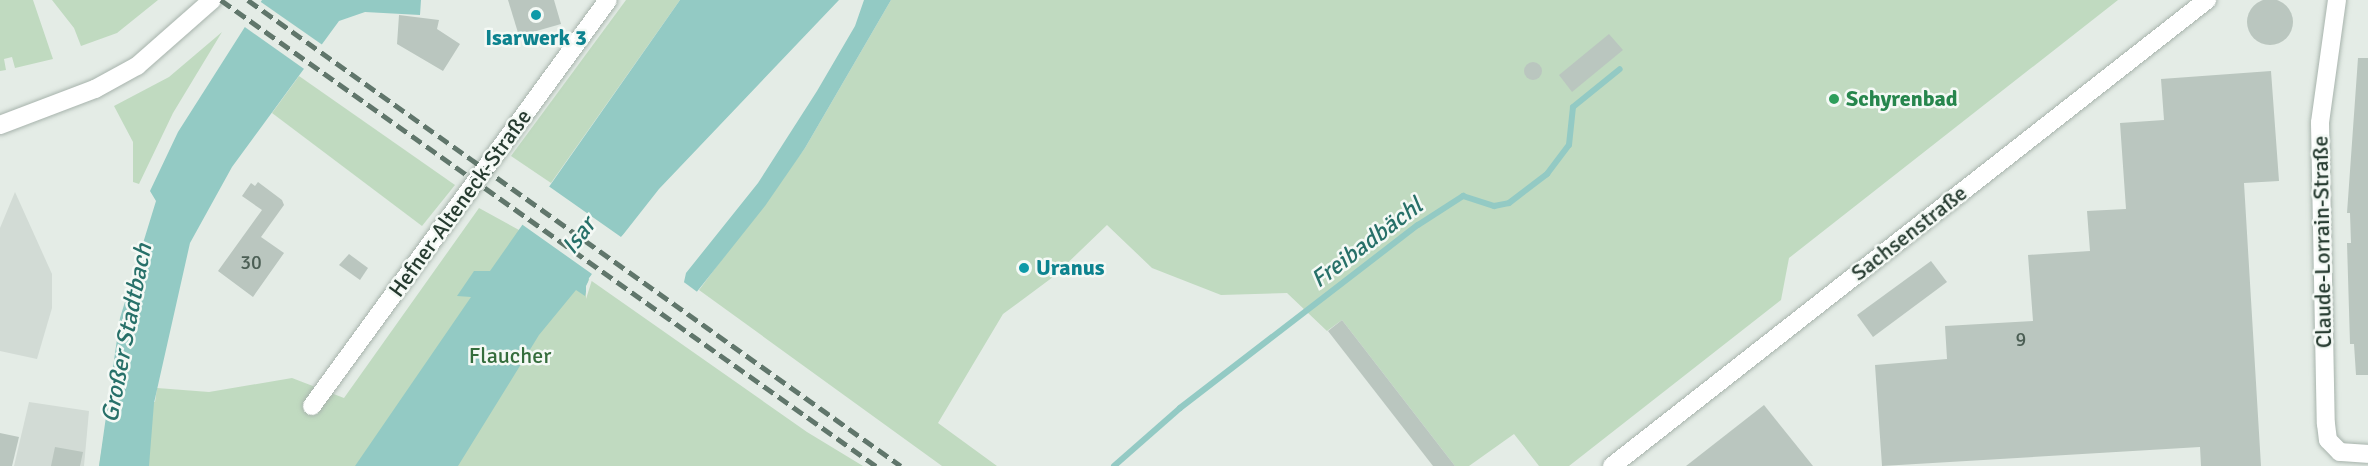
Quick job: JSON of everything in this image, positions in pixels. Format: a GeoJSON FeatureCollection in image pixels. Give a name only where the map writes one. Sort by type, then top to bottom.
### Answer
{"type":"FeatureCollection","features":[{"type":"Feature","properties":{"kind":"street"},"geometry":{"type":"LineString","coordinates":[[0,125],[95,88],[137,66],[212,0]]}},
{"type":"Feature","properties":{"kind":"street","name":"Hefner-Alteneck-Straße"},"geometry":{"type":"LineString","coordinates":[[312,406],[608,0]]}},
{"type":"Feature","properties":{"kind":"street","name":"Sachsenstraße"},"geometry":{"type":"LineString","coordinates":[[1612,466],[2207,0]]}},
{"type":"Feature","properties":{"kind":"street","name":"Claude-Lorrain-Straße"},"geometry":{"type":"LineString","coordinates":[[2337,0],[2320,123],[2326,424],[2328,440],[2340,452],[2368,454]]}},
{"type":"Feature","properties":{"kind":"shaded area"},"geometry":{"type":"Polygon","coordinates":[[[15,192],[52,274],[52,308],[37,359],[0,351],[0,228],[15,192]]]}},
{"type":"Feature","properties":{"kind":"shaded area"},"geometry":{"type":"Polygon","coordinates":[[[29,402],[89,411],[84,466],[14,466],[29,402]]]}},
{"type":"Feature","properties":{"kind":"green space"},"geometry":{"type":"Polygon","coordinates":[[[0,0],[33,0],[53,59],[15,68],[12,57],[4,59],[6,70],[0,71],[0,0]]]}},
{"type":"Feature","properties":{"kind":"green space"},"geometry":{"type":"Polygon","coordinates":[[[52,0],[158,0],[117,33],[81,46],[74,28],[52,0]]]}},
{"type":"Feature","properties":{"kind":"green space"},"geometry":{"type":"Polygon","coordinates":[[[626,0],[680,0],[551,183],[511,156],[626,0]]]}},
{"type":"Feature","properties":{"kind":"green space"},"geometry":{"type":"Polygon","coordinates":[[[891,0],[2118,0],[1789,258],[1781,300],[1569,466],[1539,466],[1514,434],[1469,466],[1455,466],[1342,320],[1327,331],[1287,293],[1221,295],[1152,268],[1107,225],[1053,277],[1003,314],[938,423],[997,466],[942,466],[699,290],[805,148],[891,0]]]}},
{"type":"Feature","properties":{"kind":"green space"},"geometry":{"type":"Polygon","coordinates":[[[222,32],[173,113],[139,184],[133,182],[133,142],[114,106],[169,77],[222,32]]]}},
{"type":"Feature","properties":{"kind":"green space"},"geometry":{"type":"Polygon","coordinates":[[[299,76],[455,185],[422,226],[272,113],[299,76]]]}},
{"type":"Feature","properties":{"kind":"green space","name":"Flaucher"},"geometry":{"type":"Polygon","coordinates":[[[479,208],[519,230],[807,432],[863,466],[99,466],[110,399],[155,402],[157,388],[209,392],[292,378],[344,398],[479,208]]]}},
{"type":"Feature","properties":{"kind":"water","name":"Großer Stadtbach"},"geometry":{"type":"Polygon","coordinates":[[[262,0],[421,0],[420,15],[365,12],[339,21],[232,167],[190,243],[154,403],[149,466],[99,466],[120,318],[156,201],[150,191],[178,132],[262,0]]]}},
{"type":"Feature","properties":{"kind":"water","name":"Isar"},"geometry":{"type":"Polygon","coordinates":[[[680,0],[839,0],[659,189],[589,278],[585,296],[576,290],[539,335],[458,466],[355,466],[471,297],[457,296],[474,271],[490,271],[680,0]]]}},
{"type":"Feature","properties":{"kind":"water"},"geometry":{"type":"Polygon","coordinates":[[[864,0],[891,0],[805,148],[765,206],[676,318],[686,273],[758,183],[817,91],[855,26],[864,0]]]}},
{"type":"Feature","properties":{"kind":"pier"},"geometry":{"type":"Polygon","coordinates":[[[258,0],[324,46],[307,71],[242,25],[258,0]]]}},
{"type":"Feature","properties":{"kind":"pier"},"geometry":{"type":"Polygon","coordinates":[[[547,185],[621,237],[638,221],[592,280],[586,299],[586,286],[592,274],[520,223],[547,185]]]}},
{"type":"Feature","properties":{"kind":"pier"},"geometry":{"type":"Polygon","coordinates":[[[681,280],[700,294],[676,321],[673,318],[681,280]]]}},
{"type":"Feature","properties":{"kind":"building"},"geometry":{"type":"Polygon","coordinates":[[[2275,-1],[2287,5],[2292,13],[2292,31],[2287,39],[2279,44],[2265,45],[2253,39],[2248,31],[2247,17],[2253,5],[2261,0],[2275,-1]]]}},
{"type":"Feature","properties":{"kind":"building","name":"Isarwerk 3"},"geometry":{"type":"Polygon","coordinates":[[[508,0],[554,0],[561,24],[519,36],[508,0]]]}},
{"type":"Feature","properties":{"kind":"building"},"geometry":{"type":"Polygon","coordinates":[[[399,15],[439,20],[437,29],[460,44],[443,71],[397,44],[399,15]]]}},
{"type":"Feature","properties":{"kind":"building"},"geometry":{"type":"Polygon","coordinates":[[[1609,34],[1623,50],[1572,92],[1559,75],[1609,34]]]}},
{"type":"Feature","properties":{"kind":"building"},"geometry":{"type":"Polygon","coordinates":[[[2358,58],[2368,58],[2368,375],[2356,375],[2354,344],[2350,344],[2347,243],[2351,243],[2350,213],[2347,213],[2358,58]]]}},
{"type":"Feature","properties":{"kind":"building"},"geometry":{"type":"Polygon","coordinates":[[[1533,62],[1541,67],[1542,71],[1537,79],[1533,80],[1525,75],[1524,71],[1529,63],[1533,62]]]}},
{"type":"Feature","properties":{"kind":"building"},"geometry":{"type":"Polygon","coordinates":[[[2271,71],[2279,181],[2244,183],[2261,466],[2201,466],[2200,447],[1882,466],[1875,365],[1947,359],[1945,326],[2033,321],[2028,255],[2090,251],[2087,211],[2126,209],[2120,123],[2164,120],[2161,79],[2271,71]]]}},
{"type":"Feature","properties":{"kind":"building"},"geometry":{"type":"Polygon","coordinates":[[[258,182],[282,200],[284,205],[261,237],[284,253],[253,297],[218,271],[262,210],[242,196],[251,183],[255,186],[258,182]]]}},
{"type":"Feature","properties":{"kind":"building"},"geometry":{"type":"Polygon","coordinates":[[[349,254],[368,268],[360,280],[339,265],[349,254]]]}},
{"type":"Feature","properties":{"kind":"building"},"geometry":{"type":"Polygon","coordinates":[[[1931,261],[1947,282],[1873,337],[1857,315],[1931,261]]]}},
{"type":"Feature","properties":{"kind":"building"},"geometry":{"type":"Polygon","coordinates":[[[1342,320],[1455,466],[1433,466],[1328,331],[1342,320]]]}},
{"type":"Feature","properties":{"kind":"building"},"geometry":{"type":"Polygon","coordinates":[[[1764,405],[1813,466],[1686,466],[1709,448],[1764,405]]]}},
{"type":"Feature","properties":{"kind":"building"},"geometry":{"type":"Polygon","coordinates":[[[0,433],[19,437],[12,466],[0,466],[0,433]]]}},
{"type":"Feature","properties":{"kind":"building"},"geometry":{"type":"Polygon","coordinates":[[[55,447],[83,452],[80,466],[51,466],[55,447]]]}},
{"type":"Feature","properties":{"kind":"waterway","name":"Freibadbächl"},"geometry":{"type":"LineString","coordinates":[[1114,466],[1180,408],[1418,225],[1463,196],[1494,206],[1509,203],[1547,174],[1569,145],[1573,107],[1620,69]]}},
{"type":"Feature","properties":{"kind":"railway"},"geometry":{"type":"LineString","coordinates":[[221,0],[876,466]]}},
{"type":"Feature","properties":{"kind":"railway"},"geometry":{"type":"LineString","coordinates":[[248,0],[901,466]]}},
{"type":"Feature","properties":{"kind":"place","name":"Isarwerk 3"},"geometry":{"type":"Point","coordinates":[536,15]}},
{"type":"Feature","properties":{"kind":"place","name":"Schyrenbad"},"geometry":{"type":"Point","coordinates":[1834,99]}},
{"type":"Feature","properties":{"kind":"place","name":"Uranus"},"geometry":{"type":"Point","coordinates":[1024,268]}}]}
